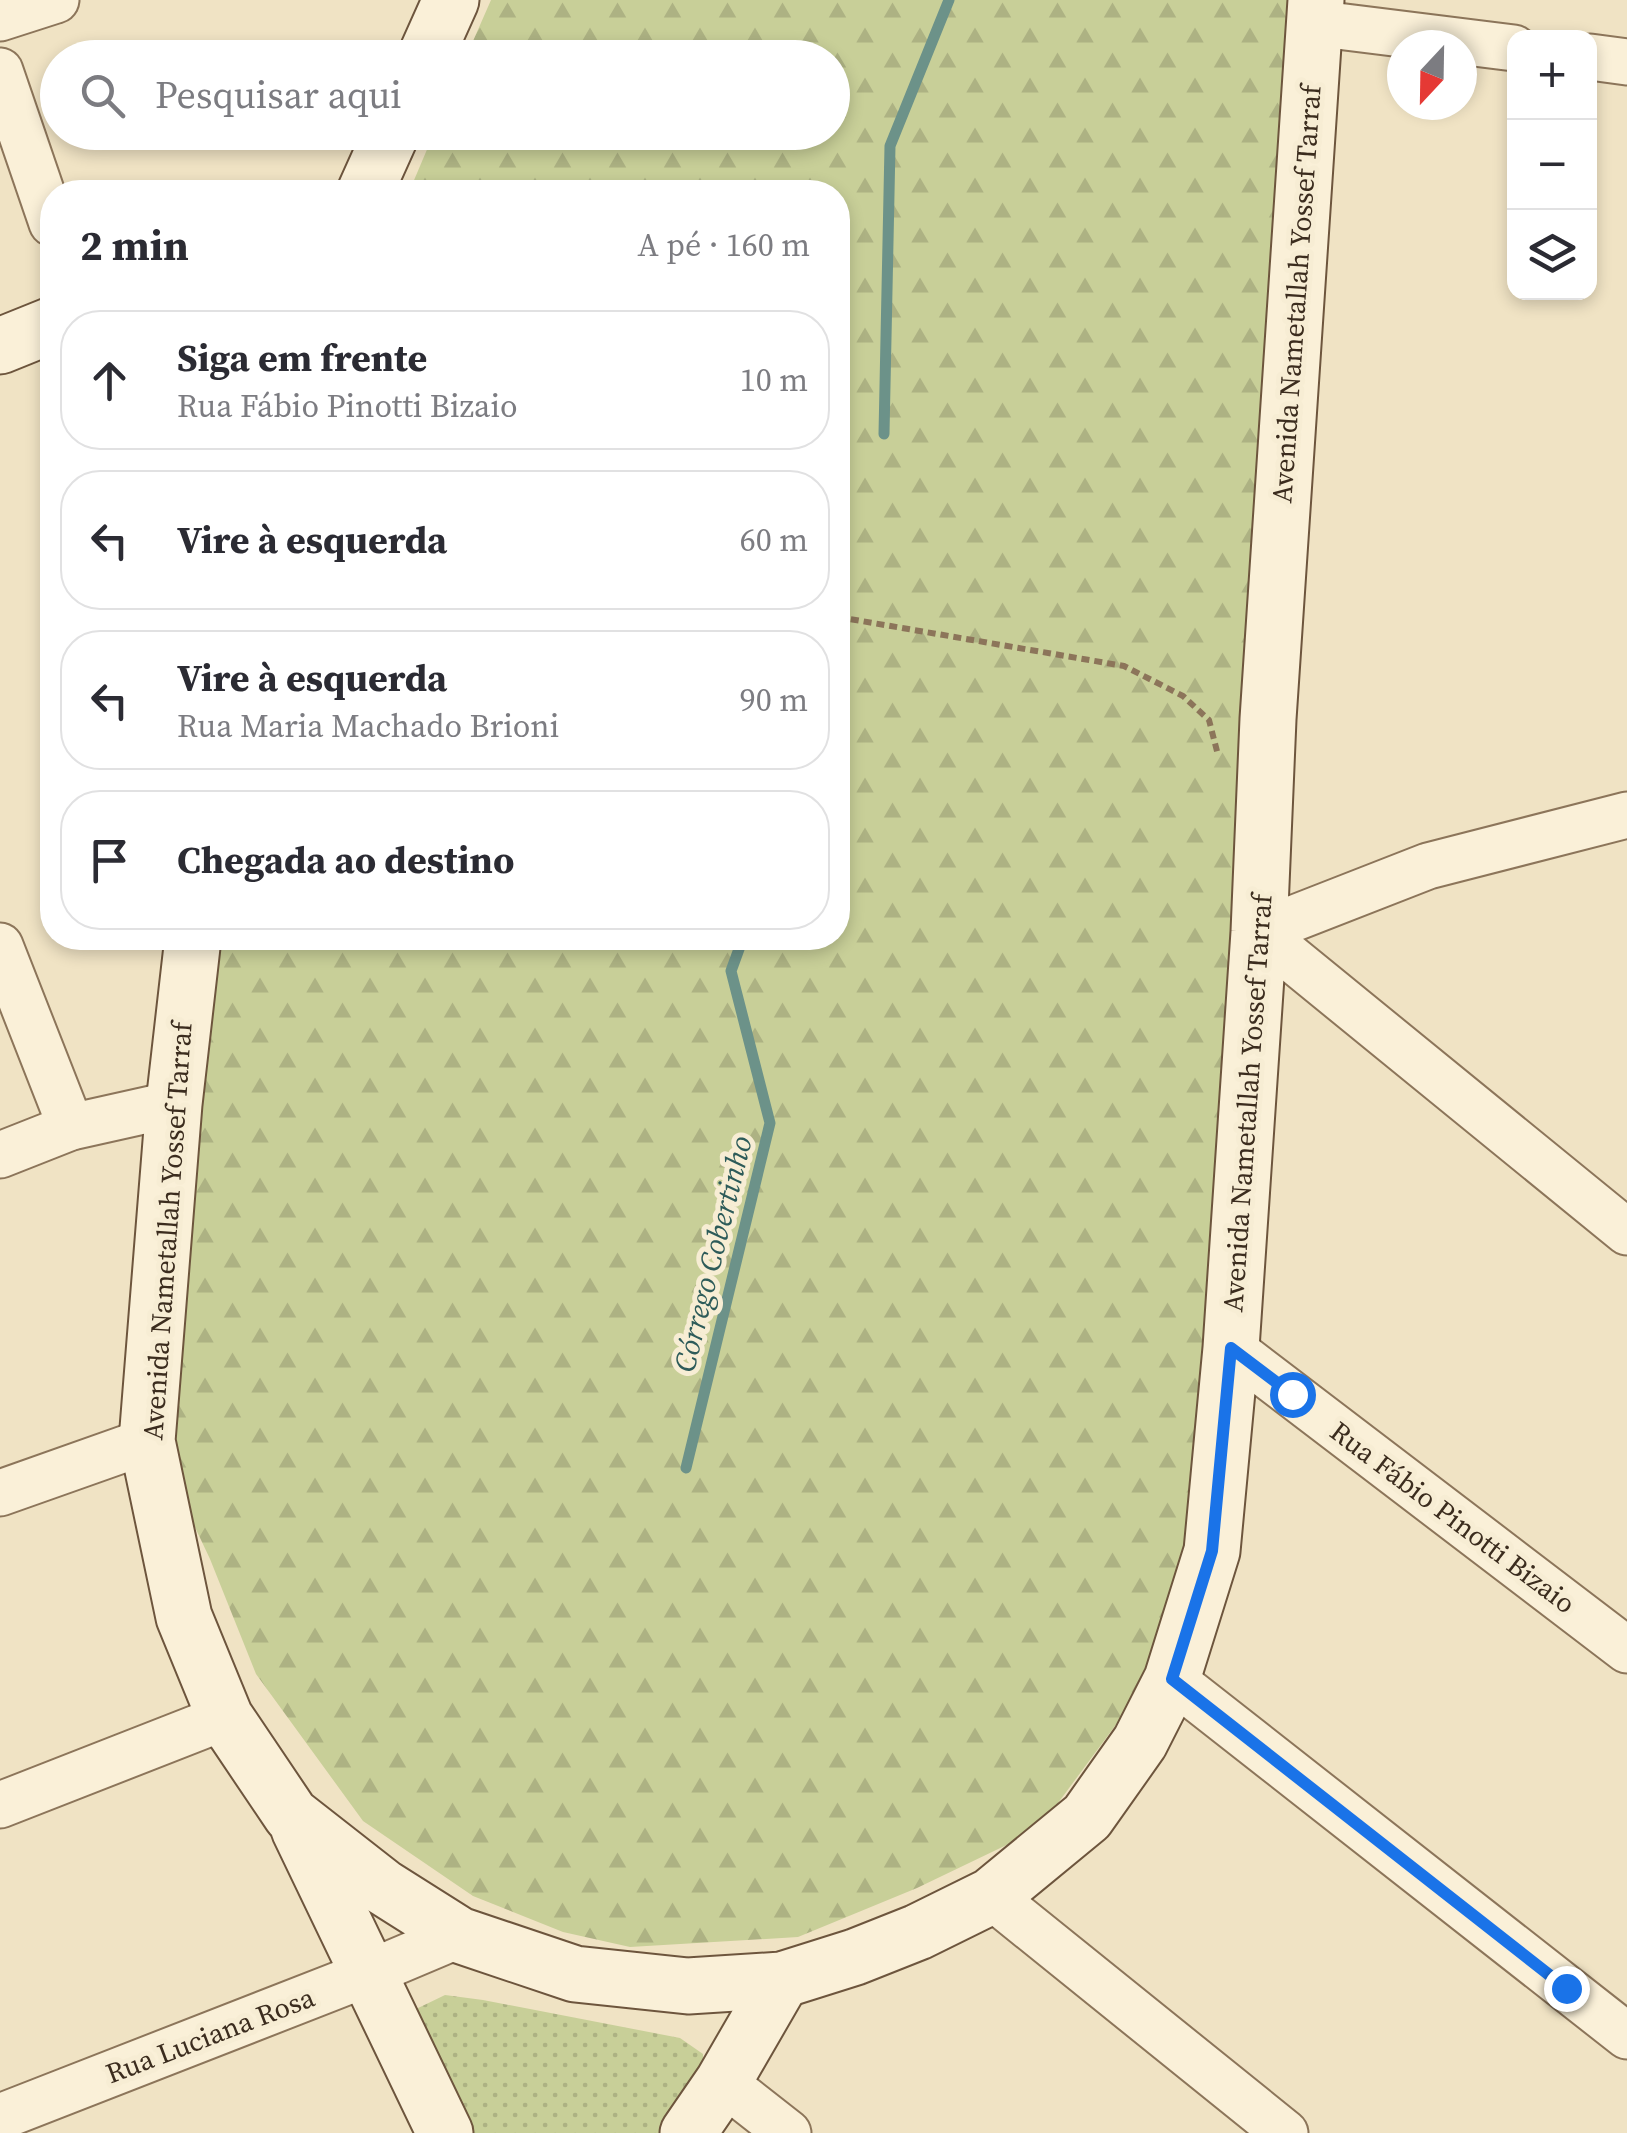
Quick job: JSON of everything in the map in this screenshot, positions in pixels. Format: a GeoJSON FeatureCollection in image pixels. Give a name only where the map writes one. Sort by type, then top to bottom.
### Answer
{"type":"FeatureCollection","features":[{"type":"Feature","properties":{"kind":"street"},"geometry":{"type":"LineString","coordinates":[[0,18],[56,0]]}},
{"type":"Feature","properties":{"kind":"street"},"geometry":{"type":"LineString","coordinates":[[434,40],[451,0]]}},
{"type":"Feature","properties":{"kind":"street"},"geometry":{"type":"LineString","coordinates":[[1314,11],[1507,47]]}},
{"type":"Feature","properties":{"kind":"street","name":"Avenida Nametallah Yossef Tarraf"},"geometry":{"type":"LineString","coordinates":[[192,950],[174,1104],[147,1441],[184,1616],[225,1717],[291,1815],[382,1888],[439,1943],[575,1974],[688,1986],[782,1980],[918,1932],[991,1896],[1086,1817],[1140,1742],[1172,1679],[1212,1551],[1231,1348],[1259,932],[1268,719],[1314,11]]}},
{"type":"Feature","properties":{"kind":"street"},"geometry":{"type":"LineString","coordinates":[[1597,58],[1627,62]]}},
{"type":"Feature","properties":{"kind":"street"},"geometry":{"type":"LineString","coordinates":[[0,71],[40,188]]}},
{"type":"Feature","properties":{"kind":"street"},"geometry":{"type":"LineString","coordinates":[[370,180],[384,150]]}},
{"type":"Feature","properties":{"kind":"street"},"geometry":{"type":"LineString","coordinates":[[0,346],[40,330]]}},
{"type":"Feature","properties":{"kind":"street"},"geometry":{"type":"LineString","coordinates":[[1627,815],[1428,866],[1259,932],[1627,1232]]}},
{"type":"Feature","properties":{"kind":"street"},"geometry":{"type":"LineString","coordinates":[[0,946],[71,1127]]}},
{"type":"Feature","properties":{"kind":"street"},"geometry":{"type":"LineString","coordinates":[[0,1156],[71,1127],[174,1104]]}},
{"type":"Feature","properties":{"kind":"street","name":"Rua Fábio Pinotti Bizaio"},"geometry":{"type":"LineString","coordinates":[[1231,1348],[1627,1650]]}},
{"type":"Feature","properties":{"kind":"street"},"geometry":{"type":"LineString","coordinates":[[0,1493],[147,1441]]}},
{"type":"Feature","properties":{"kind":"street"},"geometry":{"type":"LineString","coordinates":[[1172,1679],[1627,2036]]}},
{"type":"Feature","properties":{"kind":"street"},"geometry":{"type":"LineString","coordinates":[[0,1805],[225,1717]]}},
{"type":"Feature","properties":{"kind":"street"},"geometry":{"type":"LineString","coordinates":[[291,1815],[445,2133]]}},
{"type":"Feature","properties":{"kind":"street"},"geometry":{"type":"LineString","coordinates":[[991,1896],[1285,2133]]}},
{"type":"Feature","properties":{"kind":"street","name":"Rua Luciana Rosa"},"geometry":{"type":"LineString","coordinates":[[0,2118],[378,1992],[439,1943]]}},
{"type":"Feature","properties":{"kind":"street"},"geometry":{"type":"LineString","coordinates":[[688,2133],[723,2082],[782,1980]]}},
{"type":"Feature","properties":{"kind":"street"},"geometry":{"type":"LineString","coordinates":[[723,2082],[788,2133]]}},
{"type":"Feature","properties":{"kind":"path"},"geometry":{"type":"LineString","coordinates":[[850,619],[1124,666],[1183,696],[1209,720],[1220,763]]}},
{"type":"Feature","properties":{"kind":"green space"},"geometry":{"type":"Polygon","coordinates":[[[491,0],[1290,0],[1197,1550],[1132,1703],[1038,1830],[917,1888],[798,1937],[630,1947],[563,1932],[473,1896],[363,1821],[256,1674],[210,1559],[167,1468],[212,950],[850,950],[850,180],[414,180],[427,150],[850,150],[850,40],[473,40],[491,0]]]}},
{"type":"Feature","properties":{"kind":"green space"},"geometry":{"type":"Polygon","coordinates":[[[445,1995],[680,2038],[703,2054],[703,2079],[667,2133],[460,2133],[414,2010],[445,1995]]]}},
{"type":"Feature","properties":{"kind":"waterway","name":"Córrego Cobertinho"},"geometry":{"type":"LineString","coordinates":[[884,434],[890,146],[949,0]]}},
{"type":"Feature","properties":{"kind":"waterway","name":"Córrego Cobertinho"},"geometry":{"type":"LineString","coordinates":[[686,1468],[770,1123],[731,971],[739,950]]}},
{"type":"Feature","properties":{"kind":"route"},"geometry":{"type":"LineString","coordinates":[[1292,1394],[1231,1348],[1212,1551],[1172,1679],[1566,1988]]}}]}
